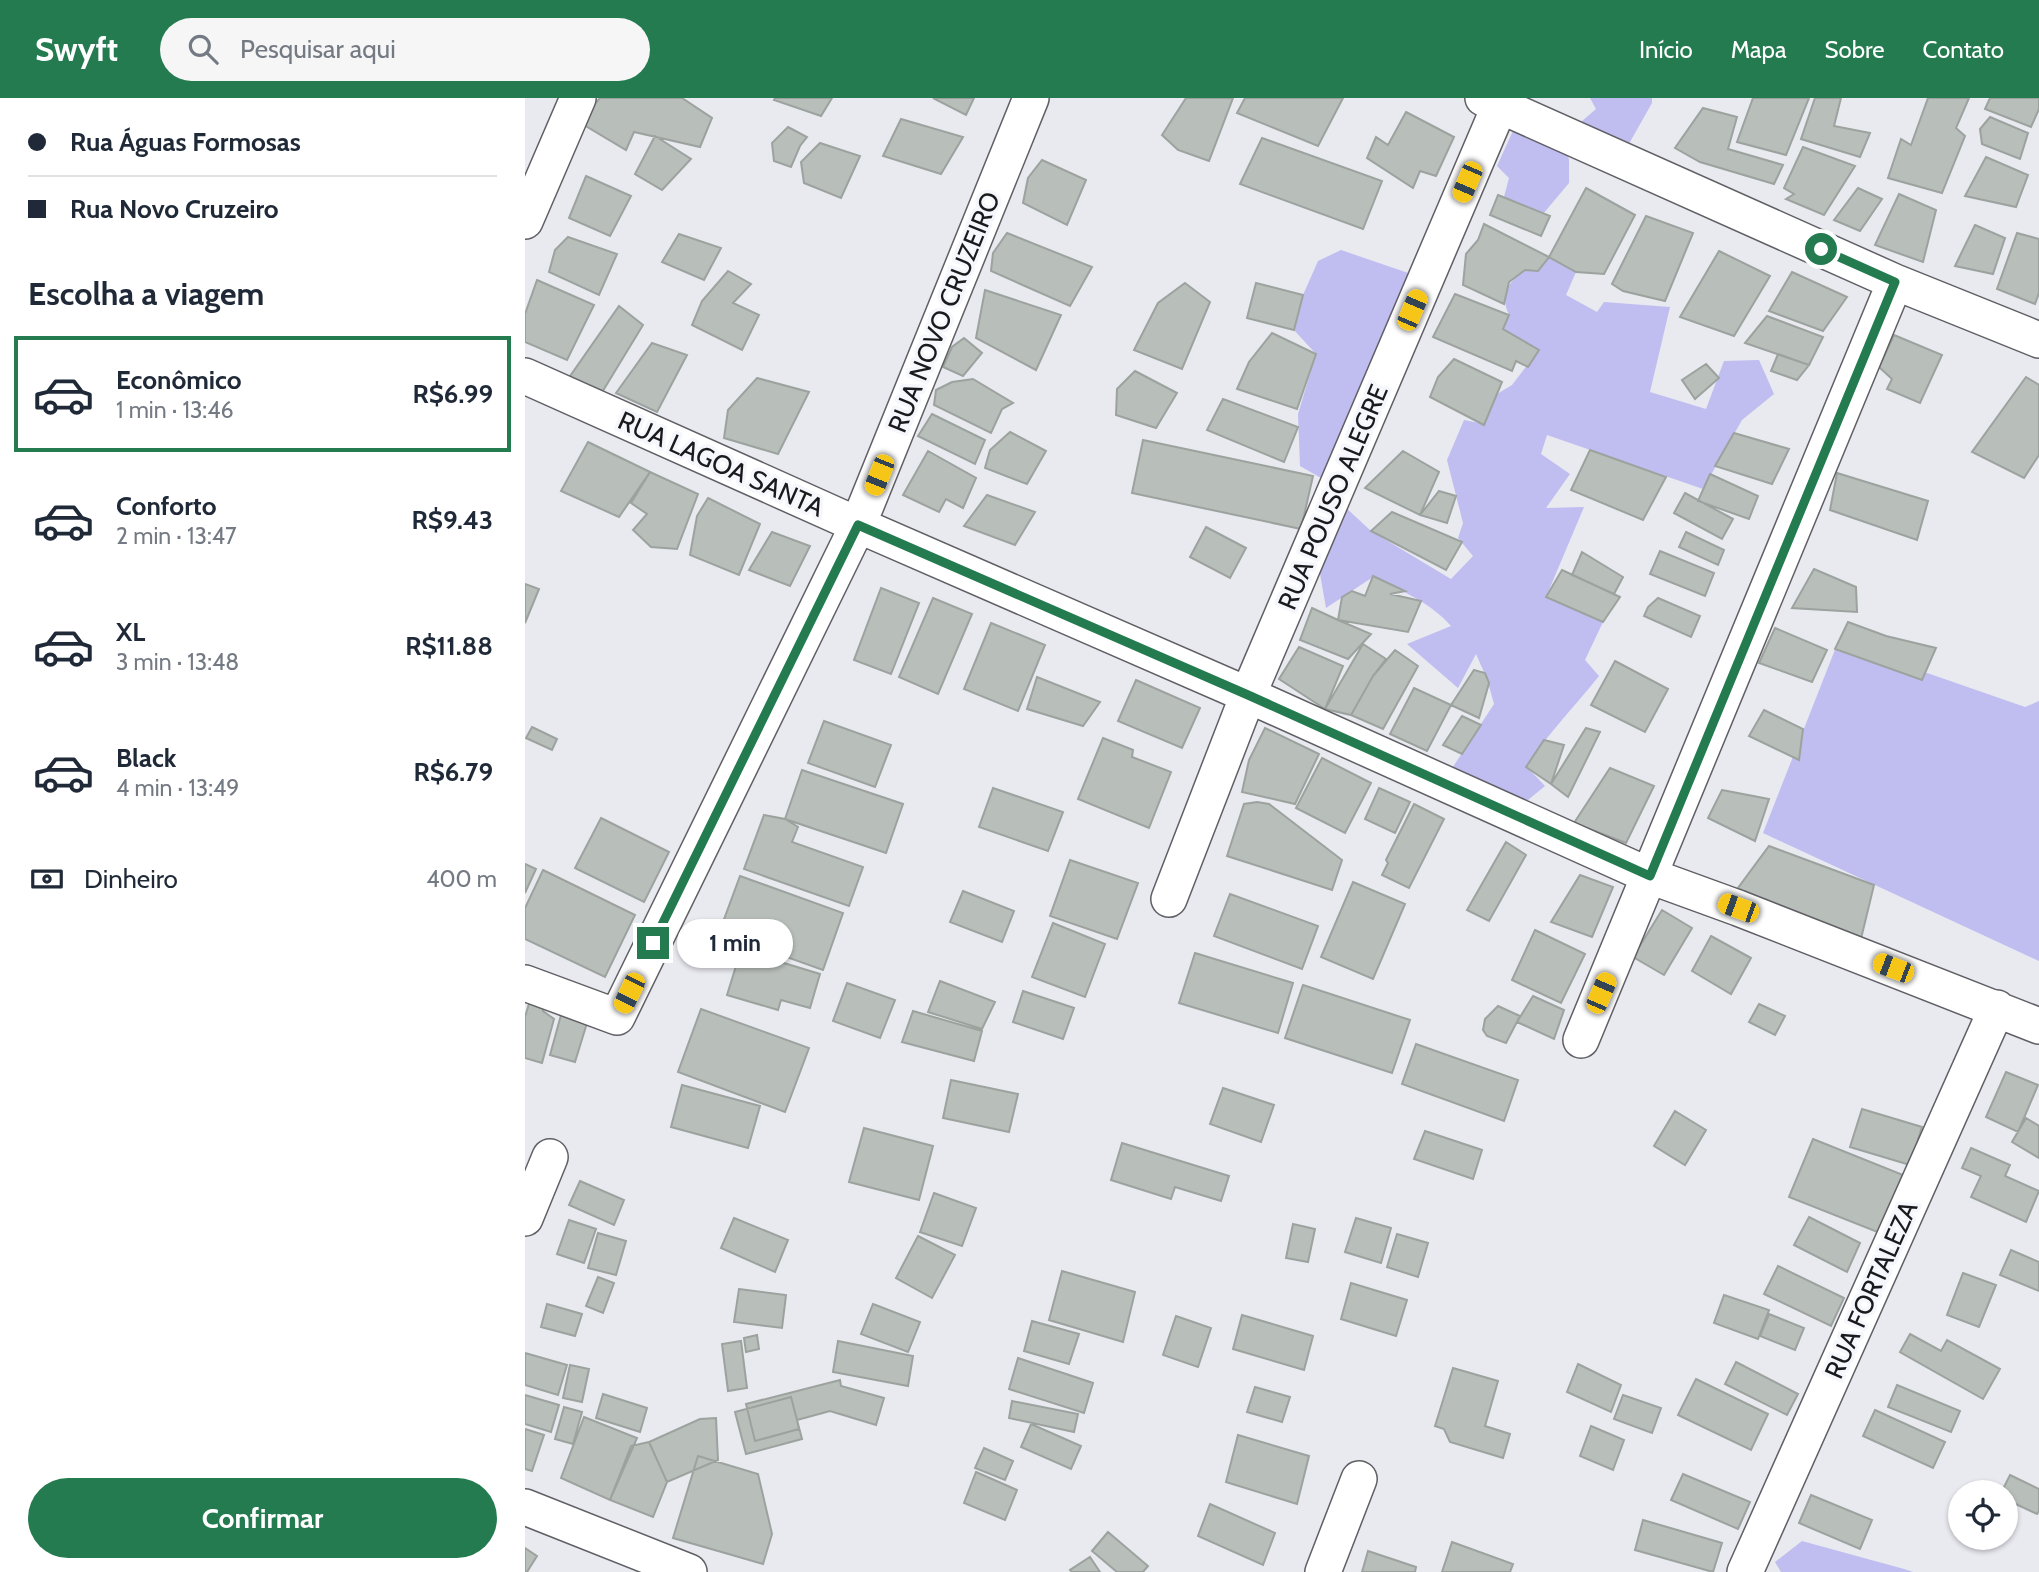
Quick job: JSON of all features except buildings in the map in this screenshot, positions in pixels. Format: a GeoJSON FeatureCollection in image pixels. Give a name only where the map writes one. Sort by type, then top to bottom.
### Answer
{"type":"FeatureCollection","features":[{"type":"Feature","properties":{"kind":"street"},"geometry":{"type":"LineString","coordinates":[[525,221],[578,98]]}},
{"type":"Feature","properties":{"kind":"street","name":"RUA NOVO CRUZEIRO"},"geometry":{"type":"LineString","coordinates":[[525,983],[617,1017],[858,525],[1031,98]]}},
{"type":"Feature","properties":{"kind":"street"},"geometry":{"type":"LineString","coordinates":[[1495,100],[1895,282],[2039,340]]}},
{"type":"Feature","properties":{"kind":"street","name":"RUA POUSO ALEGRE"},"geometry":{"type":"LineString","coordinates":[[1169,899],[1248,695],[1495,100]]}},
{"type":"Feature","properties":{"kind":"street"},"geometry":{"type":"LineString","coordinates":[[1581,1040],[1895,282]]}},
{"type":"Feature","properties":{"kind":"street","name":"RUA LAGOA SANTA"},"geometry":{"type":"LineString","coordinates":[[525,376],[1248,695],[1650,876],[2039,1026]]}},
{"type":"Feature","properties":{"kind":"street","name":"RUA FORTALEZA"},"geometry":{"type":"LineString","coordinates":[[1745,1572],[1997,1008]]}},
{"type":"Feature","properties":{"kind":"street"},"geometry":{"type":"LineString","coordinates":[[525,1218],[550,1157]]}},
{"type":"Feature","properties":{"kind":"street"},"geometry":{"type":"LineString","coordinates":[[1323,1572],[1359,1479]]}},
{"type":"Feature","properties":{"kind":"street"},"geometry":{"type":"LineString","coordinates":[[525,1507],[689,1572]]}},
{"type":"Feature","properties":{"kind":"shaded area"},"geometry":{"type":"Polygon","coordinates":[[[1590,98],[1652,98],[1652,103],[1626,149],[1574,128],[1596,109],[1590,98]]]}},
{"type":"Feature","properties":{"kind":"shaded area"},"geometry":{"type":"Polygon","coordinates":[[[1517,122],[1565,143],[1569,160],[1569,183],[1543,214],[1504,197],[1509,178],[1497,166],[1517,122]]]}},
{"type":"Feature","properties":{"kind":"shaded area"},"geometry":{"type":"Polygon","coordinates":[[[1341,250],[1414,275],[1330,483],[1300,466],[1298,414],[1316,354],[1294,330],[1303,295],[1318,261],[1341,250]]]}},
{"type":"Feature","properties":{"kind":"shaded area"},"geometry":{"type":"Polygon","coordinates":[[[1549,257],[1576,272],[1566,295],[1597,312],[1604,302],[1670,307],[1650,392],[1706,409],[1724,361],[1759,360],[1774,394],[1742,420],[1703,489],[1547,435],[1541,454],[1570,474],[1546,508],[1584,507],[1546,597],[1603,622],[1585,660],[1599,676],[1526,766],[1545,786],[1523,804],[1449,773],[1494,704],[1476,654],[1458,688],[1407,644],[1451,626],[1443,618],[1415,598],[1373,577],[1326,608],[1318,562],[1343,505],[1371,531],[1451,579],[1473,556],[1458,538],[1463,523],[1447,460],[1464,420],[1484,424],[1497,394],[1512,385],[1539,350],[1503,329],[1509,315],[1505,295],[1510,284],[1519,275],[1525,270],[1538,271],[1549,257]]]}},
{"type":"Feature","properties":{"kind":"shaded area"},"geometry":{"type":"Polygon","coordinates":[[[1838,642],[2025,707],[2039,701],[2039,961],[1763,833],[1838,642]]]}},
{"type":"Feature","properties":{"kind":"shaded area"},"geometry":{"type":"Polygon","coordinates":[[[1802,1541],[1913,1572],[1781,1572],[1775,1562],[1802,1541]]]}},
{"type":"Feature","properties":{"kind":"route"},"geometry":{"type":"LineString","coordinates":[[653,943],[858,525],[1248,695],[1650,876],[1895,282],[1821,249]]}}]}
